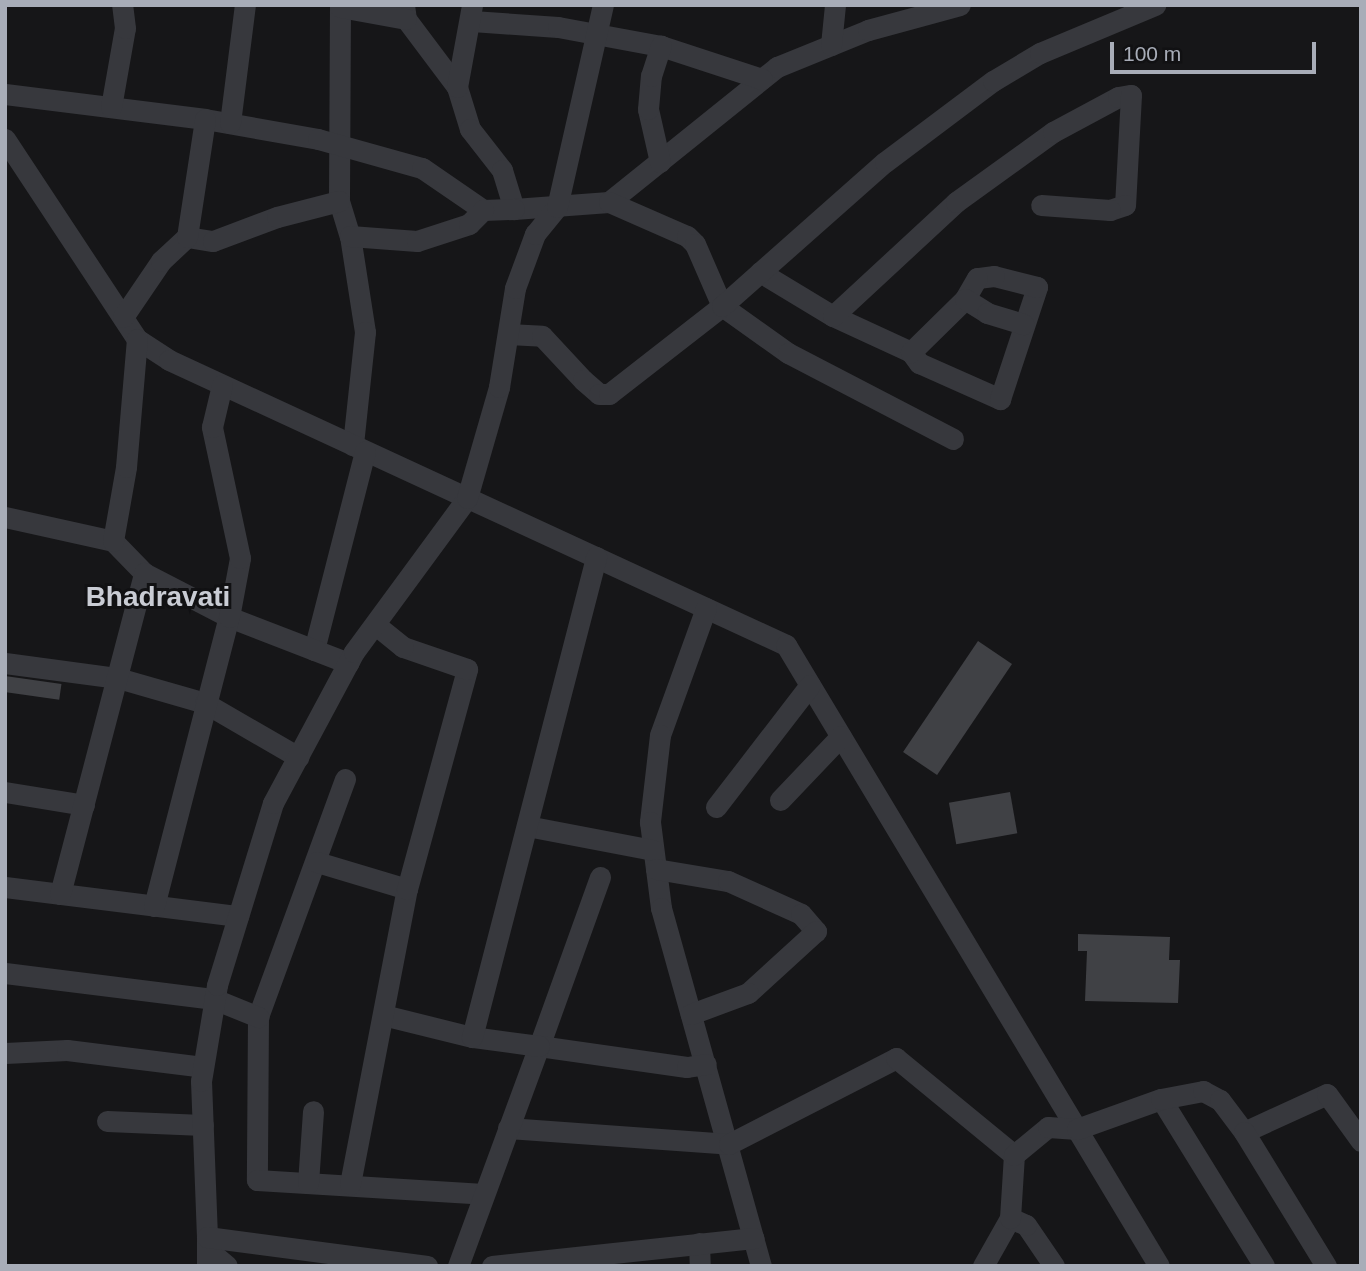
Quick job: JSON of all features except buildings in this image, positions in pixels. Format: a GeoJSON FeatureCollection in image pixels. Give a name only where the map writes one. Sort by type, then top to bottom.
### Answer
{"type":"FeatureCollection","features":[{"type":"Feature","properties":{"kind":"street"},"geometry":{"type":"LineString","coordinates":[[111,107],[125,29],[122,5]]}},
{"type":"Feature","properties":{"kind":"street"},"geometry":{"type":"LineString","coordinates":[[230,123],[245,5]]}},
{"type":"Feature","properties":{"kind":"street"},"geometry":{"type":"LineString","coordinates":[[227,1266],[207,1250],[203,1068],[214,999],[238,916],[274,803],[348,663],[467,498],[499,387],[515,288],[535,234],[557,207],[600,35],[603,5]]}},
{"type":"Feature","properties":{"kind":"street"},"geometry":{"type":"LineString","coordinates":[[831,45],[835,5]]}},
{"type":"Feature","properties":{"kind":"street"},"geometry":{"type":"LineString","coordinates":[[609,202],[777,66],[868,30],[960,5]]}},
{"type":"Feature","properties":{"kind":"street"},"geometry":{"type":"LineString","coordinates":[[508,334],[542,336],[583,380],[600,394],[609,394],[628,384],[722,306],[885,162],[993,81],[1040,53],[1155,5]]}},
{"type":"Feature","properties":{"kind":"street"},"geometry":{"type":"LineString","coordinates":[[314,650],[359,448],[365,332],[350,236],[339,201],[340,6],[405,12],[457,87],[470,129],[502,170],[514,209]]}},
{"type":"Feature","properties":{"kind":"street"},"geometry":{"type":"LineString","coordinates":[[457,87],[472,13],[661,46],[762,79]]}},
{"type":"Feature","properties":{"kind":"street"},"geometry":{"type":"LineString","coordinates":[[660,162],[648,109],[651,76],[661,46]]}},
{"type":"Feature","properties":{"kind":"street"},"geometry":{"type":"LineString","coordinates":[[5,94],[205,119],[339,145],[422,168],[483,210],[609,202],[695,244],[722,306],[788,354],[953,439]]}},
{"type":"Feature","properties":{"kind":"street"},"geometry":{"type":"LineString","coordinates":[[833,316],[956,202],[1053,132],[1118,97],[1131,95],[1125,205],[1110,210],[1041,205]]}},
{"type":"Feature","properties":{"kind":"street"},"geometry":{"type":"LineString","coordinates":[[123,317],[161,261],[187,237],[205,119]]}},
{"type":"Feature","properties":{"kind":"street"},"geometry":{"type":"LineString","coordinates":[[5,139],[137,339],[222,385],[786,645],[1159,1266]]}},
{"type":"Feature","properties":{"kind":"street"},"geometry":{"type":"LineString","coordinates":[[187,237],[213,241],[277,217],[339,201]]}},
{"type":"Feature","properties":{"kind":"street"},"geometry":{"type":"LineString","coordinates":[[350,236],[418,240],[470,225],[483,210]]}},
{"type":"Feature","properties":{"kind":"street"},"geometry":{"type":"LineString","coordinates":[[760,272],[833,316],[911,352],[919,363],[1000,398],[1037,287],[1023,281],[977,278],[965,299],[911,352]]}},
{"type":"Feature","properties":{"kind":"street"},"geometry":{"type":"LineString","coordinates":[[965,299],[987,313],[1023,324]]}},
{"type":"Feature","properties":{"kind":"street"},"geometry":{"type":"LineString","coordinates":[[113,541],[126,467],[137,339]]}},
{"type":"Feature","properties":{"kind":"street"},"geometry":{"type":"LineString","coordinates":[[153,906],[229,617],[240,558],[212,427],[222,385]]}},
{"type":"Feature","properties":{"kind":"street"},"geometry":{"type":"LineString","coordinates":[[5,517],[113,541],[145,573],[229,617],[348,663]]}},
{"type":"Feature","properties":{"kind":"street"},"geometry":{"type":"LineString","coordinates":[[472,1037],[596,557]]}},
{"type":"Feature","properties":{"kind":"street"},"geometry":{"type":"LineString","coordinates":[[60,894],[145,573]]}},
{"type":"Feature","properties":{"kind":"street"},"geometry":{"type":"LineString","coordinates":[[706,608],[660,735],[650,822],[661,908],[761,1266]]}},
{"type":"Feature","properties":{"kind":"street"},"geometry":{"type":"LineString","coordinates":[[350,1184],[407,889],[467,669],[403,647],[375,624]]}},
{"type":"Feature","properties":{"kind":"street"},"geometry":{"type":"LineString","coordinates":[[5,663],[118,678],[205,703],[298,757]]}},
{"type":"Feature","properties":{"kind":"street"},"geometry":{"type":"LineString","coordinates":[[716,807],[810,685]]}},
{"type":"Feature","properties":{"kind":"street"},"geometry":{"type":"LineString","coordinates":[[780,800],[841,736]]}},
{"type":"Feature","properties":{"kind":"street"},"geometry":{"type":"LineString","coordinates":[[345,779],[317,862],[258,1017],[257,1180],[484,1194]]}},
{"type":"Feature","properties":{"kind":"street"},"geometry":{"type":"LineString","coordinates":[[5,792],[84,805]]}},
{"type":"Feature","properties":{"kind":"street"},"geometry":{"type":"LineString","coordinates":[[527,826],[728,881],[801,914],[816,931],[748,993],[691,1014]]}},
{"type":"Feature","properties":{"kind":"street"},"geometry":{"type":"LineString","coordinates":[[317,862],[407,889]]}},
{"type":"Feature","properties":{"kind":"street"},"geometry":{"type":"LineString","coordinates":[[458,1266],[600,877]]}},
{"type":"Feature","properties":{"kind":"street"},"geometry":{"type":"LineString","coordinates":[[5,887],[238,916]]}},
{"type":"Feature","properties":{"kind":"street"},"geometry":{"type":"LineString","coordinates":[[5,973],[214,999],[258,1017]]}},
{"type":"Feature","properties":{"kind":"street"},"geometry":{"type":"LineString","coordinates":[[383,1015],[472,1037],[687,1067],[706,1064]]}},
{"type":"Feature","properties":{"kind":"street"},"geometry":{"type":"LineString","coordinates":[[5,1053],[67,1049],[203,1068]]}},
{"type":"Feature","properties":{"kind":"street"},"geometry":{"type":"LineString","coordinates":[[508,1128],[729,1144],[896,1058],[1014,1155]]}},
{"type":"Feature","properties":{"kind":"street"},"geometry":{"type":"LineString","coordinates":[[983,1266],[1010,1218],[1014,1155],[1048,1127],[1077,1129],[1161,1099],[1203,1091],[1220,1100],[1244,1132],[1326,1266]]}},
{"type":"Feature","properties":{"kind":"street"},"geometry":{"type":"LineString","coordinates":[[1244,1132],[1327,1094],[1361,1141]]}},
{"type":"Feature","properties":{"kind":"street"},"geometry":{"type":"LineString","coordinates":[[1161,1099],[1264,1266]]}},
{"type":"Feature","properties":{"kind":"street"},"geometry":{"type":"LineString","coordinates":[[308,1183],[313,1111]]}},
{"type":"Feature","properties":{"kind":"street"},"geometry":{"type":"LineString","coordinates":[[107,1121],[203,1125]]}},
{"type":"Feature","properties":{"kind":"street"},"geometry":{"type":"LineString","coordinates":[[1010,1218],[1026,1225],[1054,1266]]}},
{"type":"Feature","properties":{"kind":"street"},"geometry":{"type":"LineString","coordinates":[[492,1266],[754,1238]]}},
{"type":"Feature","properties":{"kind":"street"},"geometry":{"type":"LineString","coordinates":[[699,1243],[700,1266]]}},
{"type":"Feature","properties":{"kind":"street"},"geometry":{"type":"LineString","coordinates":[[207,1250],[427,1266]]}},
{"type":"Feature","properties":{"kind":"district","name":"Bhadravati"},"geometry":{"type":"Point","coordinates":[158,597]}}]}
